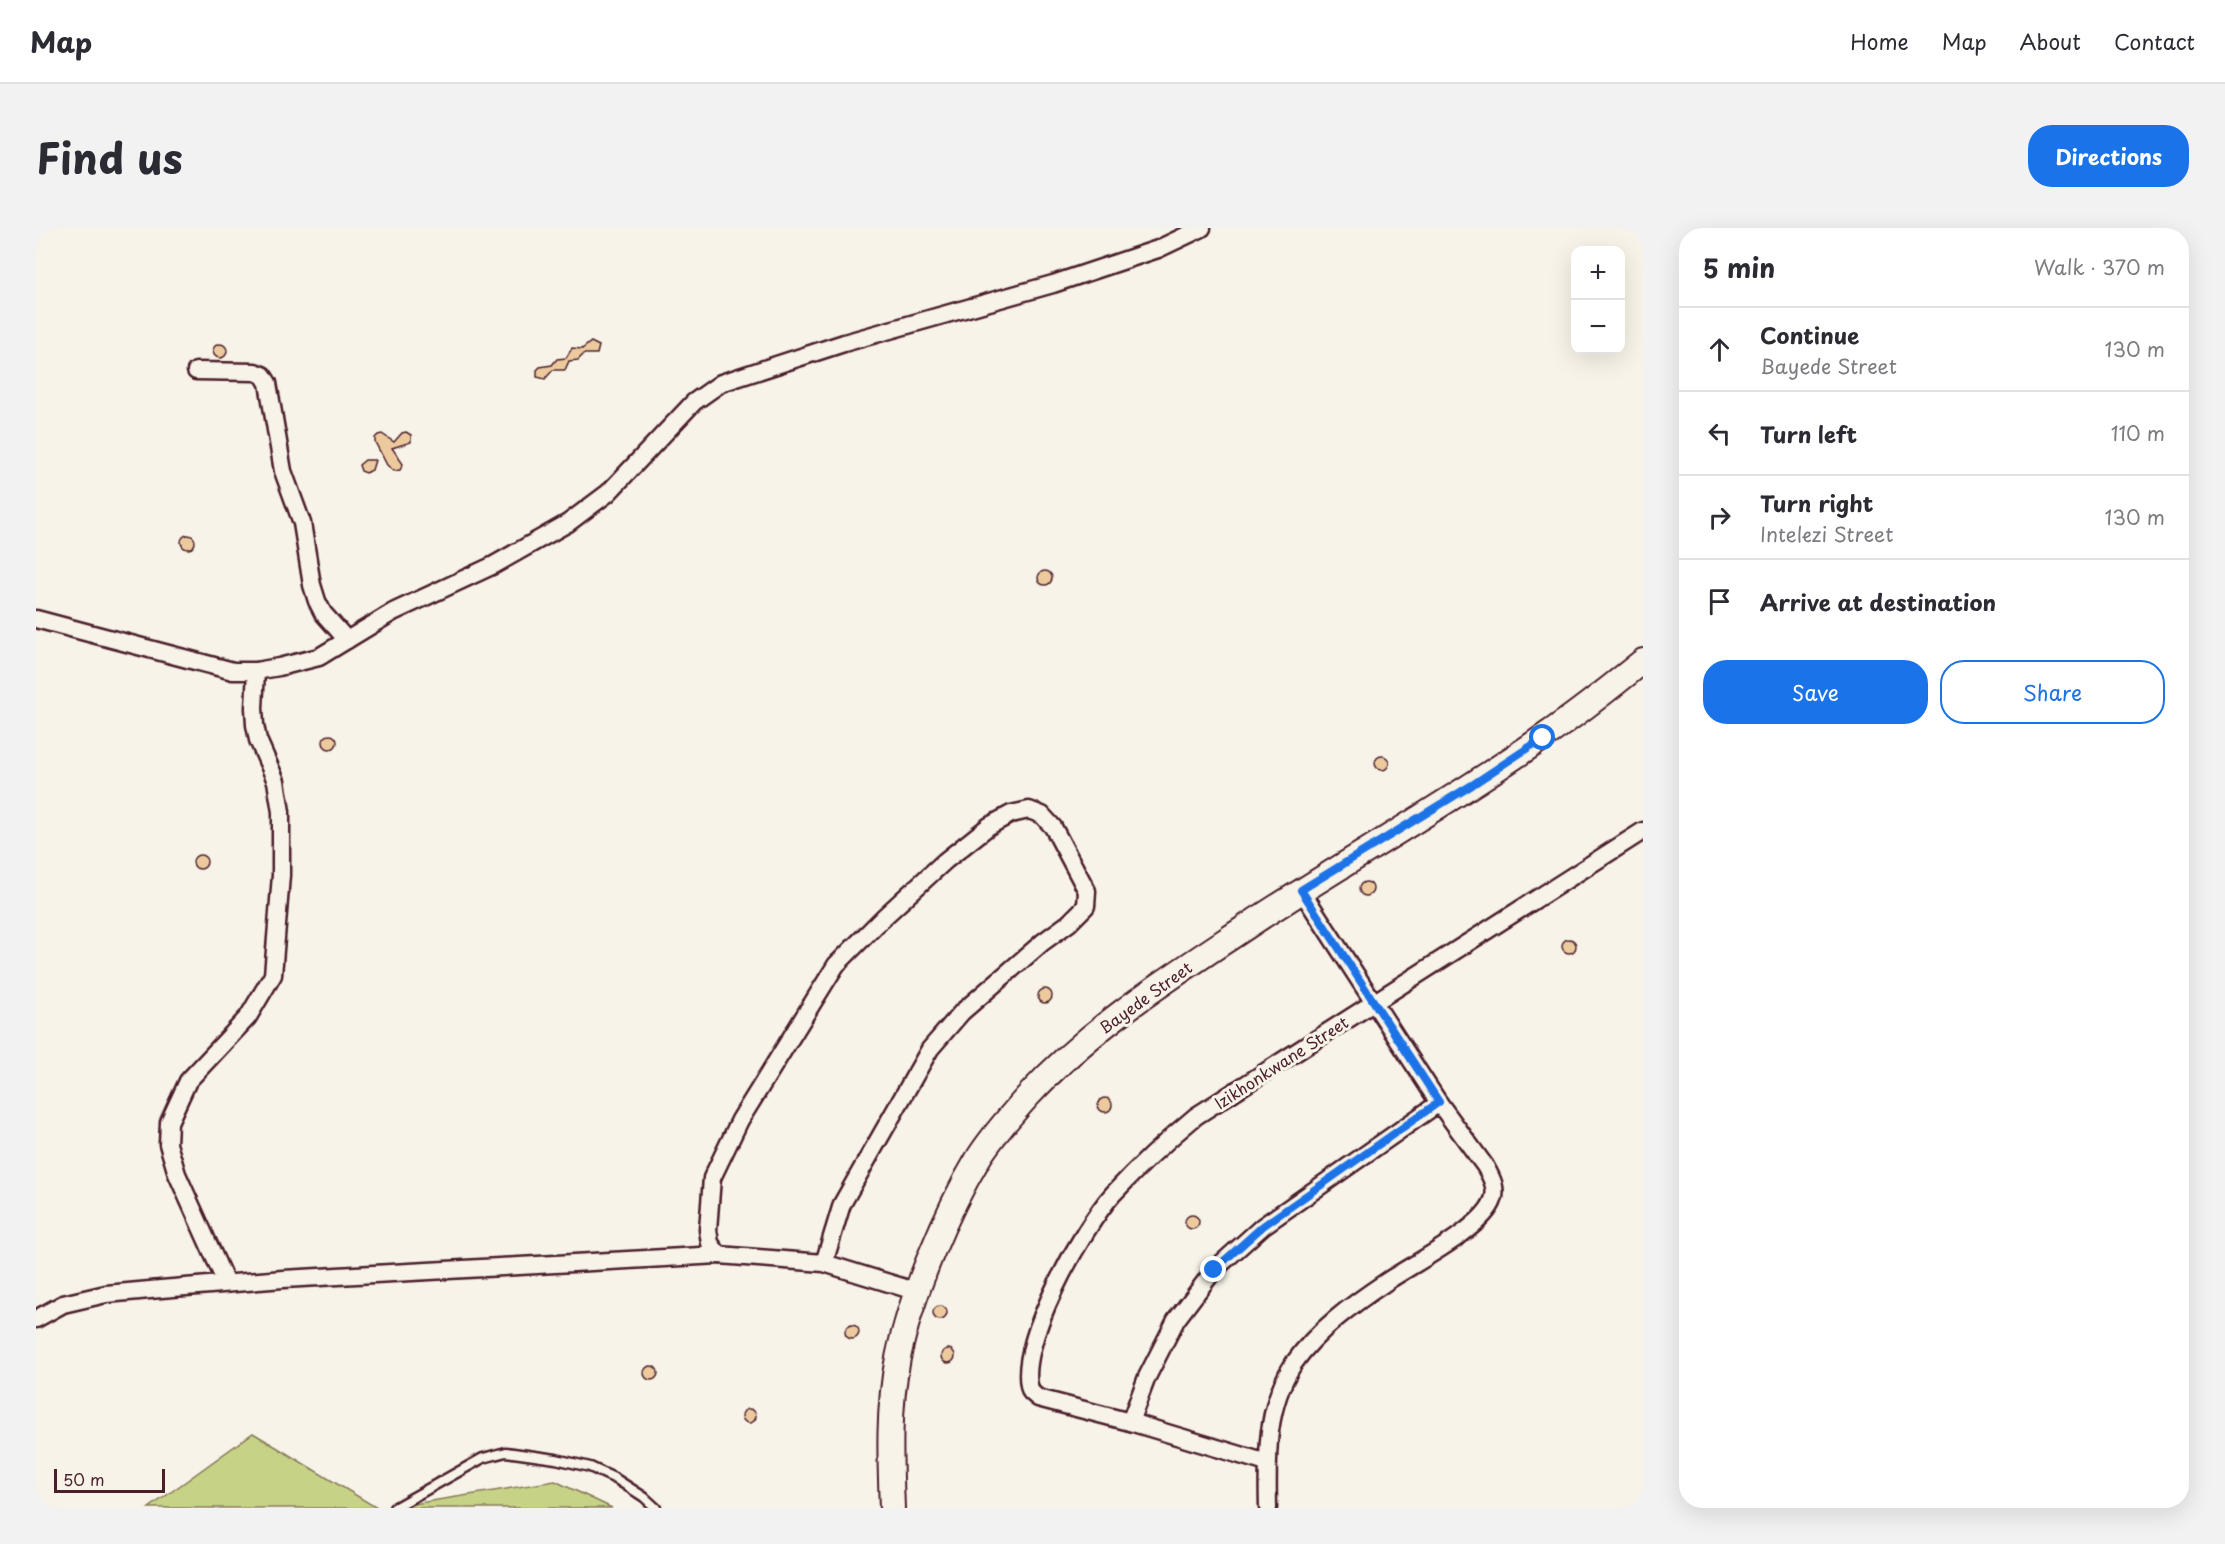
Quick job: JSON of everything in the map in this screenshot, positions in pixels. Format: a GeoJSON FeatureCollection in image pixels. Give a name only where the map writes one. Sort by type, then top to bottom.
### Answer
{"type":"FeatureCollection","features":[{"type":"Feature","properties":{"kind":"street"},"geometry":{"type":"LineString","coordinates":[[36,619],[233,671],[256,671],[319,657],[393,612],[494,565],[568,524],[608,493],[694,402],[721,383],[844,343],[1053,284],[1158,249],[1202,228]]}},
{"type":"Feature","properties":{"kind":"street"},"geometry":{"type":"LineString","coordinates":[[196,371],[255,372],[263,375],[268,384],[283,471],[302,523],[312,585],[317,601],[323,613],[347,640]]}},
{"type":"Feature","properties":{"kind":"street","name":"Bayede Street"},"geometry":{"type":"LineString","coordinates":[[892,1508],[889,1442],[893,1390],[898,1357],[918,1293],[944,1224],[980,1156],[1000,1128],[1039,1084],[1114,1017],[1179,970],[1301,890],[1472,785],[1543,738],[1643,661]]}},
{"type":"Feature","properties":{"kind":"street"},"geometry":{"type":"LineString","coordinates":[[226,1283],[177,1174],[168,1144],[170,1122],[188,1081],[248,1017],[273,975],[281,875],[281,813],[276,781],[258,740],[255,725],[256,671]]}},
{"type":"Feature","properties":{"kind":"street"},"geometry":{"type":"LineString","coordinates":[[719,1255],[710,1244],[708,1230],[712,1178],[740,1120],[836,965],[928,877],[972,840],[1011,814],[1035,810],[1053,827],[1067,852],[1087,891],[1086,906],[1069,923],[962,1012],[930,1048],[842,1204],[824,1263]]}},
{"type":"Feature","properties":{"kind":"street","name":"Izikhonkwane Street"},"geometry":{"type":"LineString","coordinates":[[1130,1422],[1038,1398],[1029,1388],[1028,1370],[1033,1345],[1056,1285],[1094,1220],[1112,1195],[1164,1143],[1196,1116],[1643,831]]}},
{"type":"Feature","properties":{"kind":"street"},"geometry":{"type":"LineString","coordinates":[[1268,1508],[1267,1463],[1270,1426],[1277,1394],[1294,1364],[1310,1344],[1357,1303],[1477,1221],[1493,1200],[1494,1186],[1485,1166],[1439,1102],[1301,890]]}},
{"type":"Feature","properties":{"kind":"street"},"geometry":{"type":"LineString","coordinates":[[1267,1463],[1130,1422],[1147,1377],[1176,1320],[1214,1270],[1263,1226],[1439,1102]]}},
{"type":"Feature","properties":{"kind":"street"},"geometry":{"type":"LineString","coordinates":[[36,1318],[63,1304],[106,1294],[226,1283],[719,1255],[824,1263],[918,1293]]}},
{"type":"Feature","properties":{"kind":"lane"},"geometry":{"type":"LineString","coordinates":[[394,1508],[483,1458],[506,1452],[556,1459],[590,1467],[616,1479],[644,1497],[656,1508]]}},
{"type":"Feature","properties":{"kind":"green space"},"geometry":{"type":"Polygon","coordinates":[[[253,1433],[377,1508],[149,1508],[253,1433]]]}},
{"type":"Feature","properties":{"kind":"green space"},"geometry":{"type":"Polygon","coordinates":[[[555,1481],[612,1508],[388,1508],[555,1481]]]}},
{"type":"Feature","properties":{"kind":"building"},"geometry":{"type":"Polygon","coordinates":[[[591,342],[599,346],[597,354],[584,354],[578,360],[569,361],[565,370],[553,370],[545,379],[537,377],[537,370],[540,367],[552,365],[557,359],[566,358],[572,348],[582,349],[591,342]]]}},
{"type":"Feature","properties":{"kind":"building"},"geometry":{"type":"Polygon","coordinates":[[[220,344],[225,346],[227,351],[225,356],[220,358],[215,356],[213,351],[215,346],[220,344]]]}},
{"type":"Feature","properties":{"kind":"building"},"geometry":{"type":"Polygon","coordinates":[[[406,432],[411,435],[411,442],[392,448],[403,464],[400,470],[394,471],[387,465],[375,438],[382,434],[394,442],[406,432]]]}},
{"type":"Feature","properties":{"kind":"building"},"geometry":{"type":"Polygon","coordinates":[[[365,460],[375,460],[372,470],[366,473],[361,471],[359,465],[365,460]]]}},
{"type":"Feature","properties":{"kind":"building"},"geometry":{"type":"Polygon","coordinates":[[[188,535],[193,537],[195,542],[193,547],[188,549],[183,547],[181,542],[183,537],[188,535]]]}},
{"type":"Feature","properties":{"kind":"building"},"geometry":{"type":"Polygon","coordinates":[[[1045,571],[1050,573],[1052,578],[1050,583],[1045,585],[1040,583],[1038,578],[1040,573],[1045,571]]]}},
{"type":"Feature","properties":{"kind":"building"},"geometry":{"type":"Polygon","coordinates":[[[330,735],[335,737],[337,742],[335,747],[330,749],[325,747],[323,742],[325,737],[330,735]]]}},
{"type":"Feature","properties":{"kind":"building"},"geometry":{"type":"Polygon","coordinates":[[[1382,756],[1387,758],[1389,763],[1387,768],[1382,770],[1377,768],[1375,763],[1377,758],[1382,756]]]}},
{"type":"Feature","properties":{"kind":"building"},"geometry":{"type":"Polygon","coordinates":[[[200,855],[205,857],[207,862],[205,867],[200,869],[195,867],[193,862],[195,857],[200,855]]]}},
{"type":"Feature","properties":{"kind":"building"},"geometry":{"type":"Polygon","coordinates":[[[1366,882],[1371,884],[1373,889],[1371,894],[1366,896],[1361,894],[1359,889],[1361,884],[1366,882]]]}},
{"type":"Feature","properties":{"kind":"building"},"geometry":{"type":"Polygon","coordinates":[[[1569,939],[1574,941],[1576,946],[1574,951],[1569,953],[1564,951],[1562,946],[1564,941],[1569,939]]]}},
{"type":"Feature","properties":{"kind":"building"},"geometry":{"type":"Polygon","coordinates":[[[1045,989],[1050,991],[1052,996],[1050,1001],[1045,1003],[1040,1001],[1038,996],[1040,991],[1045,989]]]}},
{"type":"Feature","properties":{"kind":"building"},"geometry":{"type":"Polygon","coordinates":[[[1105,1098],[1110,1100],[1112,1105],[1110,1110],[1105,1112],[1100,1110],[1098,1105],[1100,1100],[1105,1098]]]}},
{"type":"Feature","properties":{"kind":"building"},"geometry":{"type":"Polygon","coordinates":[[[1192,1215],[1197,1217],[1199,1222],[1197,1227],[1192,1229],[1187,1227],[1185,1222],[1187,1217],[1192,1215]]]}},
{"type":"Feature","properties":{"kind":"building"},"geometry":{"type":"Polygon","coordinates":[[[940,1306],[945,1308],[947,1313],[945,1318],[940,1320],[935,1318],[933,1313],[935,1308],[940,1306]]]}},
{"type":"Feature","properties":{"kind":"building"},"geometry":{"type":"Polygon","coordinates":[[[852,1325],[857,1327],[859,1332],[857,1337],[852,1339],[847,1337],[845,1332],[847,1327],[852,1325]]]}},
{"type":"Feature","properties":{"kind":"building"},"geometry":{"type":"Polygon","coordinates":[[[948,1349],[953,1351],[955,1356],[953,1361],[948,1363],[943,1361],[941,1356],[943,1351],[948,1349]]]}},
{"type":"Feature","properties":{"kind":"building"},"geometry":{"type":"Polygon","coordinates":[[[651,1366],[656,1368],[658,1373],[656,1378],[651,1380],[646,1378],[644,1373],[646,1368],[651,1366]]]}},
{"type":"Feature","properties":{"kind":"building"},"geometry":{"type":"Polygon","coordinates":[[[749,1409],[754,1411],[756,1416],[754,1421],[749,1423],[744,1421],[742,1416],[744,1411],[749,1409]]]}},
{"type":"Feature","properties":{"kind":"route"},"geometry":{"type":"LineString","coordinates":[[1214,1270],[1263,1226],[1439,1102],[1301,890],[1472,785],[1543,738]]}}]}
